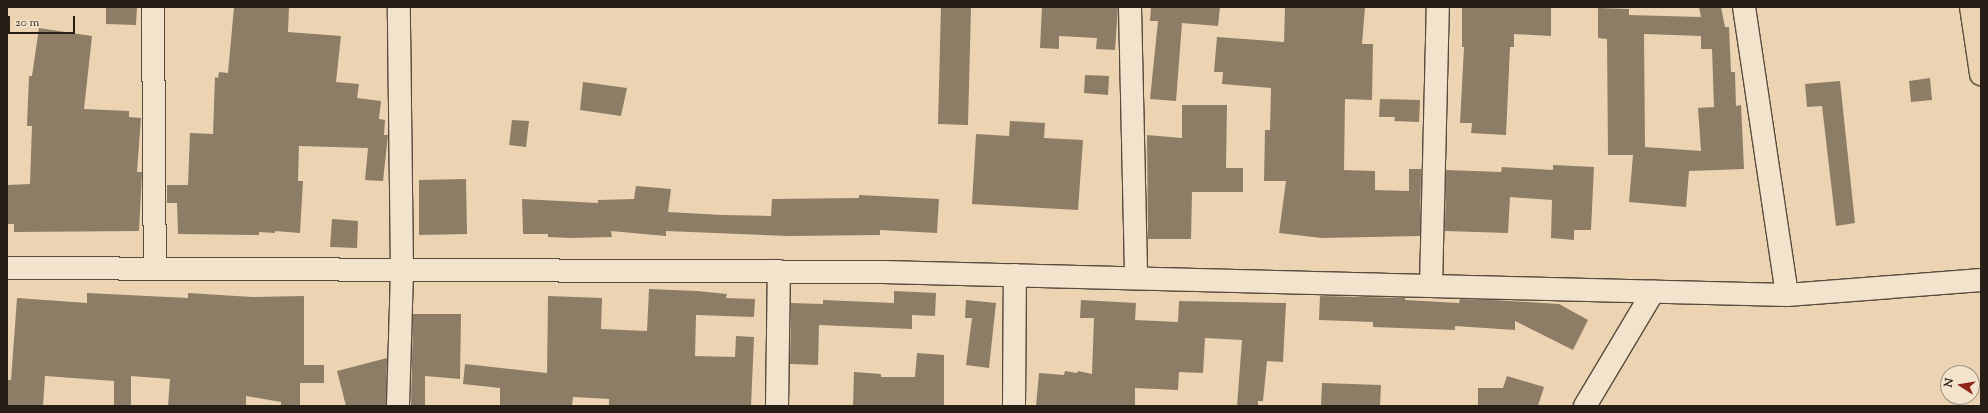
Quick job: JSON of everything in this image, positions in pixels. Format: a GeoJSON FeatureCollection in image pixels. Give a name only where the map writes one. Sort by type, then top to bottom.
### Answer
{"type":"FeatureCollection","features":[{"type":"Feature","properties":{"kind":"highway"},"geometry":{"type":"LineString","coordinates":[[1971,7],[1981,74]]}},
{"type":"Feature","properties":{"kind":"street"},"geometry":{"type":"LineString","coordinates":[[153,7],[155,269]]}},
{"type":"Feature","properties":{"kind":"street"},"geometry":{"type":"LineString","coordinates":[[398,406],[402,270],[399,7]]}},
{"type":"Feature","properties":{"kind":"street"},"geometry":{"type":"LineString","coordinates":[[1130,7],[1136,278]]}},
{"type":"Feature","properties":{"kind":"street"},"geometry":{"type":"LineString","coordinates":[[1431,286],[1438,7]]}},
{"type":"Feature","properties":{"kind":"street"},"geometry":{"type":"LineString","coordinates":[[1744,7],[1787,296]]}},
{"type":"Feature","properties":{"kind":"street"},"geometry":{"type":"LineString","coordinates":[[7,268],[779,271],[1136,278],[1787,296],[1981,280]]}},
{"type":"Feature","properties":{"kind":"street"},"geometry":{"type":"LineString","coordinates":[[777,406],[779,271]]}},
{"type":"Feature","properties":{"kind":"street"},"geometry":{"type":"LineString","coordinates":[[1014,406],[1015,275]]}},
{"type":"Feature","properties":{"kind":"street"},"geometry":{"type":"LineString","coordinates":[[1585,406],[1653,292]]}},
{"type":"Feature","properties":{"kind":"building"},"geometry":{"type":"Polygon","coordinates":[[[106,7],[137,7],[136,25],[106,24],[106,7]]]}},
{"type":"Feature","properties":{"kind":"building"},"geometry":{"type":"Polygon","coordinates":[[[234,7],[289,7],[288,32],[341,36],[336,82],[359,84],[357,98],[381,101],[379,119],[385,120],[384,135],[388,135],[383,181],[365,180],[368,148],[299,146],[298,181],[303,181],[300,233],[275,231],[275,233],[259,232],[259,235],[178,234],[177,203],[167,203],[167,185],[188,185],[190,133],[213,134],[215,77],[218,78],[219,72],[228,73],[234,7]]]}},
{"type":"Feature","properties":{"kind":"building"},"geometry":{"type":"Polygon","coordinates":[[[941,7],[971,7],[968,125],[938,124],[941,7]]]}},
{"type":"Feature","properties":{"kind":"building"},"geometry":{"type":"Polygon","coordinates":[[[1042,7],[1118,7],[1115,50],[1096,49],[1097,38],[1059,36],[1059,49],[1040,48],[1042,7]]]}},
{"type":"Feature","properties":{"kind":"building"},"geometry":{"type":"Polygon","coordinates":[[[1151,7],[1220,7],[1218,26],[1182,23],[1176,101],[1150,99],[1158,21],[1150,21],[1151,7]]]}},
{"type":"Feature","properties":{"kind":"building"},"geometry":{"type":"Polygon","coordinates":[[[1285,7],[1365,7],[1362,44],[1373,44],[1372,100],[1345,99],[1344,170],[1375,171],[1375,190],[1409,191],[1409,169],[1421,169],[1420,236],[1322,238],[1279,233],[1286,181],[1264,181],[1265,130],[1270,130],[1271,88],[1222,84],[1223,72],[1214,72],[1217,37],[1284,42],[1285,7]]]}},
{"type":"Feature","properties":{"kind":"building"},"geometry":{"type":"Polygon","coordinates":[[[1462,7],[1551,7],[1551,36],[1514,34],[1514,47],[1510,47],[1506,135],[1471,133],[1472,123],[1460,123],[1464,47],[1462,47],[1462,7]]]}},
{"type":"Feature","properties":{"kind":"building"},"geometry":{"type":"Polygon","coordinates":[[[1699,7],[1721,7],[1725,27],[1729,27],[1731,72],[1735,72],[1736,106],[1741,105],[1744,169],[1689,171],[1686,207],[1629,202],[1633,155],[1608,155],[1607,39],[1598,38],[1598,8],[1629,9],[1629,15],[1701,17],[1699,7]],[[1644,34],[1645,147],[1701,151],[1698,108],[1714,107],[1712,49],[1701,49],[1701,36],[1644,34]]]}},
{"type":"Feature","properties":{"kind":"building"},"geometry":{"type":"Polygon","coordinates":[[[39,28],[92,36],[84,109],[129,111],[129,117],[141,118],[137,172],[142,172],[139,231],[14,232],[14,224],[7,224],[7,185],[30,184],[32,126],[27,126],[29,76],[32,76],[39,28]]]}},
{"type":"Feature","properties":{"kind":"building"},"geometry":{"type":"Polygon","coordinates":[[[1085,75],[1109,76],[1108,95],[1084,93],[1085,75]]]}},
{"type":"Feature","properties":{"kind":"building"},"geometry":{"type":"Polygon","coordinates":[[[1930,78],[1932,100],[1911,102],[1909,81],[1930,78]]]}},
{"type":"Feature","properties":{"kind":"building"},"geometry":{"type":"Polygon","coordinates":[[[1840,81],[1855,223],[1836,226],[1822,106],[1807,107],[1805,84],[1840,81]]]}},
{"type":"Feature","properties":{"kind":"building"},"geometry":{"type":"Polygon","coordinates":[[[583,82],[627,88],[621,116],[580,110],[583,82]]]}},
{"type":"Feature","properties":{"kind":"building"},"geometry":{"type":"Polygon","coordinates":[[[1380,99],[1420,100],[1419,122],[1394,121],[1395,117],[1379,117],[1380,99]]]}},
{"type":"Feature","properties":{"kind":"building"},"geometry":{"type":"Polygon","coordinates":[[[1182,105],[1227,105],[1226,168],[1243,168],[1243,192],[1192,192],[1191,239],[1148,239],[1147,135],[1182,138],[1182,105]]]}},
{"type":"Feature","properties":{"kind":"building"},"geometry":{"type":"Polygon","coordinates":[[[512,120],[529,121],[526,147],[509,145],[512,120]]]}},
{"type":"Feature","properties":{"kind":"building"},"geometry":{"type":"Polygon","coordinates":[[[1010,121],[1045,123],[1044,138],[1083,140],[1078,210],[972,204],[976,134],[1009,136],[1010,121]]]}},
{"type":"Feature","properties":{"kind":"building"},"geometry":{"type":"Polygon","coordinates":[[[1553,165],[1594,167],[1591,230],[1574,230],[1574,240],[1551,238],[1552,200],[1510,197],[1508,233],[1445,231],[1446,170],[1501,172],[1502,167],[1553,170],[1553,165]]]}},
{"type":"Feature","properties":{"kind":"building"},"geometry":{"type":"Polygon","coordinates":[[[466,179],[467,234],[419,235],[419,180],[466,179]]]}},
{"type":"Feature","properties":{"kind":"building"},"geometry":{"type":"Polygon","coordinates":[[[636,186],[671,189],[668,212],[722,215],[771,216],[772,199],[859,198],[859,195],[939,199],[937,233],[880,230],[880,235],[789,236],[666,231],[666,236],[611,231],[612,237],[572,238],[548,237],[548,234],[523,234],[522,199],[598,203],[598,200],[634,199],[636,186]]]}},
{"type":"Feature","properties":{"kind":"building"},"geometry":{"type":"Polygon","coordinates":[[[332,219],[358,221],[357,248],[330,247],[332,219]]]}},
{"type":"Feature","properties":{"kind":"building"},"geometry":{"type":"Polygon","coordinates":[[[649,289],[697,291],[727,294],[726,298],[755,299],[754,317],[696,315],[695,356],[735,357],[736,336],[754,337],[751,406],[609,406],[609,399],[573,397],[572,406],[500,406],[500,388],[463,384],[465,364],[547,373],[548,296],[602,298],[601,329],[647,331],[649,289]]]}},
{"type":"Feature","properties":{"kind":"building"},"geometry":{"type":"Polygon","coordinates":[[[894,291],[936,293],[935,316],[912,315],[912,329],[819,325],[818,365],[790,364],[791,303],[823,304],[823,300],[894,303],[894,291]]]}},
{"type":"Feature","properties":{"kind":"building"},"geometry":{"type":"Polygon","coordinates":[[[87,293],[188,298],[188,293],[252,297],[304,296],[304,365],[324,365],[324,383],[300,383],[300,406],[281,406],[281,402],[246,396],[246,406],[168,406],[170,379],[131,376],[131,406],[114,406],[114,381],[45,376],[43,406],[7,406],[7,380],[11,380],[17,298],[87,303],[87,293]]]}},
{"type":"Feature","properties":{"kind":"building"},"geometry":{"type":"Polygon","coordinates":[[[1320,296],[1405,298],[1405,300],[1459,303],[1460,299],[1559,304],[1588,320],[1573,350],[1515,321],[1515,330],[1455,326],[1455,330],[1373,327],[1373,322],[1319,320],[1320,296]]]}},
{"type":"Feature","properties":{"kind":"building"},"geometry":{"type":"Polygon","coordinates":[[[966,300],[996,303],[989,368],[966,365],[972,318],[965,318],[966,300]]]}},
{"type":"Feature","properties":{"kind":"building"},"geometry":{"type":"Polygon","coordinates":[[[1081,300],[1136,303],[1135,320],[1178,322],[1179,301],[1286,303],[1283,362],[1267,361],[1263,401],[1258,401],[1258,406],[1237,406],[1242,340],[1205,338],[1203,373],[1179,372],[1178,390],[1135,388],[1135,406],[1036,406],[1039,373],[1064,375],[1065,371],[1077,373],[1078,371],[1092,374],[1094,318],[1080,318],[1081,300]]]}},
{"type":"Feature","properties":{"kind":"building"},"geometry":{"type":"Polygon","coordinates":[[[413,314],[461,314],[460,379],[425,376],[425,406],[411,406],[413,314]]]}},
{"type":"Feature","properties":{"kind":"building"},"geometry":{"type":"Polygon","coordinates":[[[917,353],[944,355],[944,406],[853,406],[854,372],[881,374],[881,377],[915,377],[917,353]]]}},
{"type":"Feature","properties":{"kind":"building"},"geometry":{"type":"Polygon","coordinates":[[[387,358],[386,406],[346,406],[337,371],[387,358]]]}},
{"type":"Feature","properties":{"kind":"building"},"geometry":{"type":"Polygon","coordinates":[[[1507,376],[1544,387],[1538,406],[1478,406],[1478,388],[1503,388],[1507,376]]]}},
{"type":"Feature","properties":{"kind":"building"},"geometry":{"type":"Polygon","coordinates":[[[1322,383],[1381,385],[1380,406],[1321,406],[1322,383]]]}}]}
